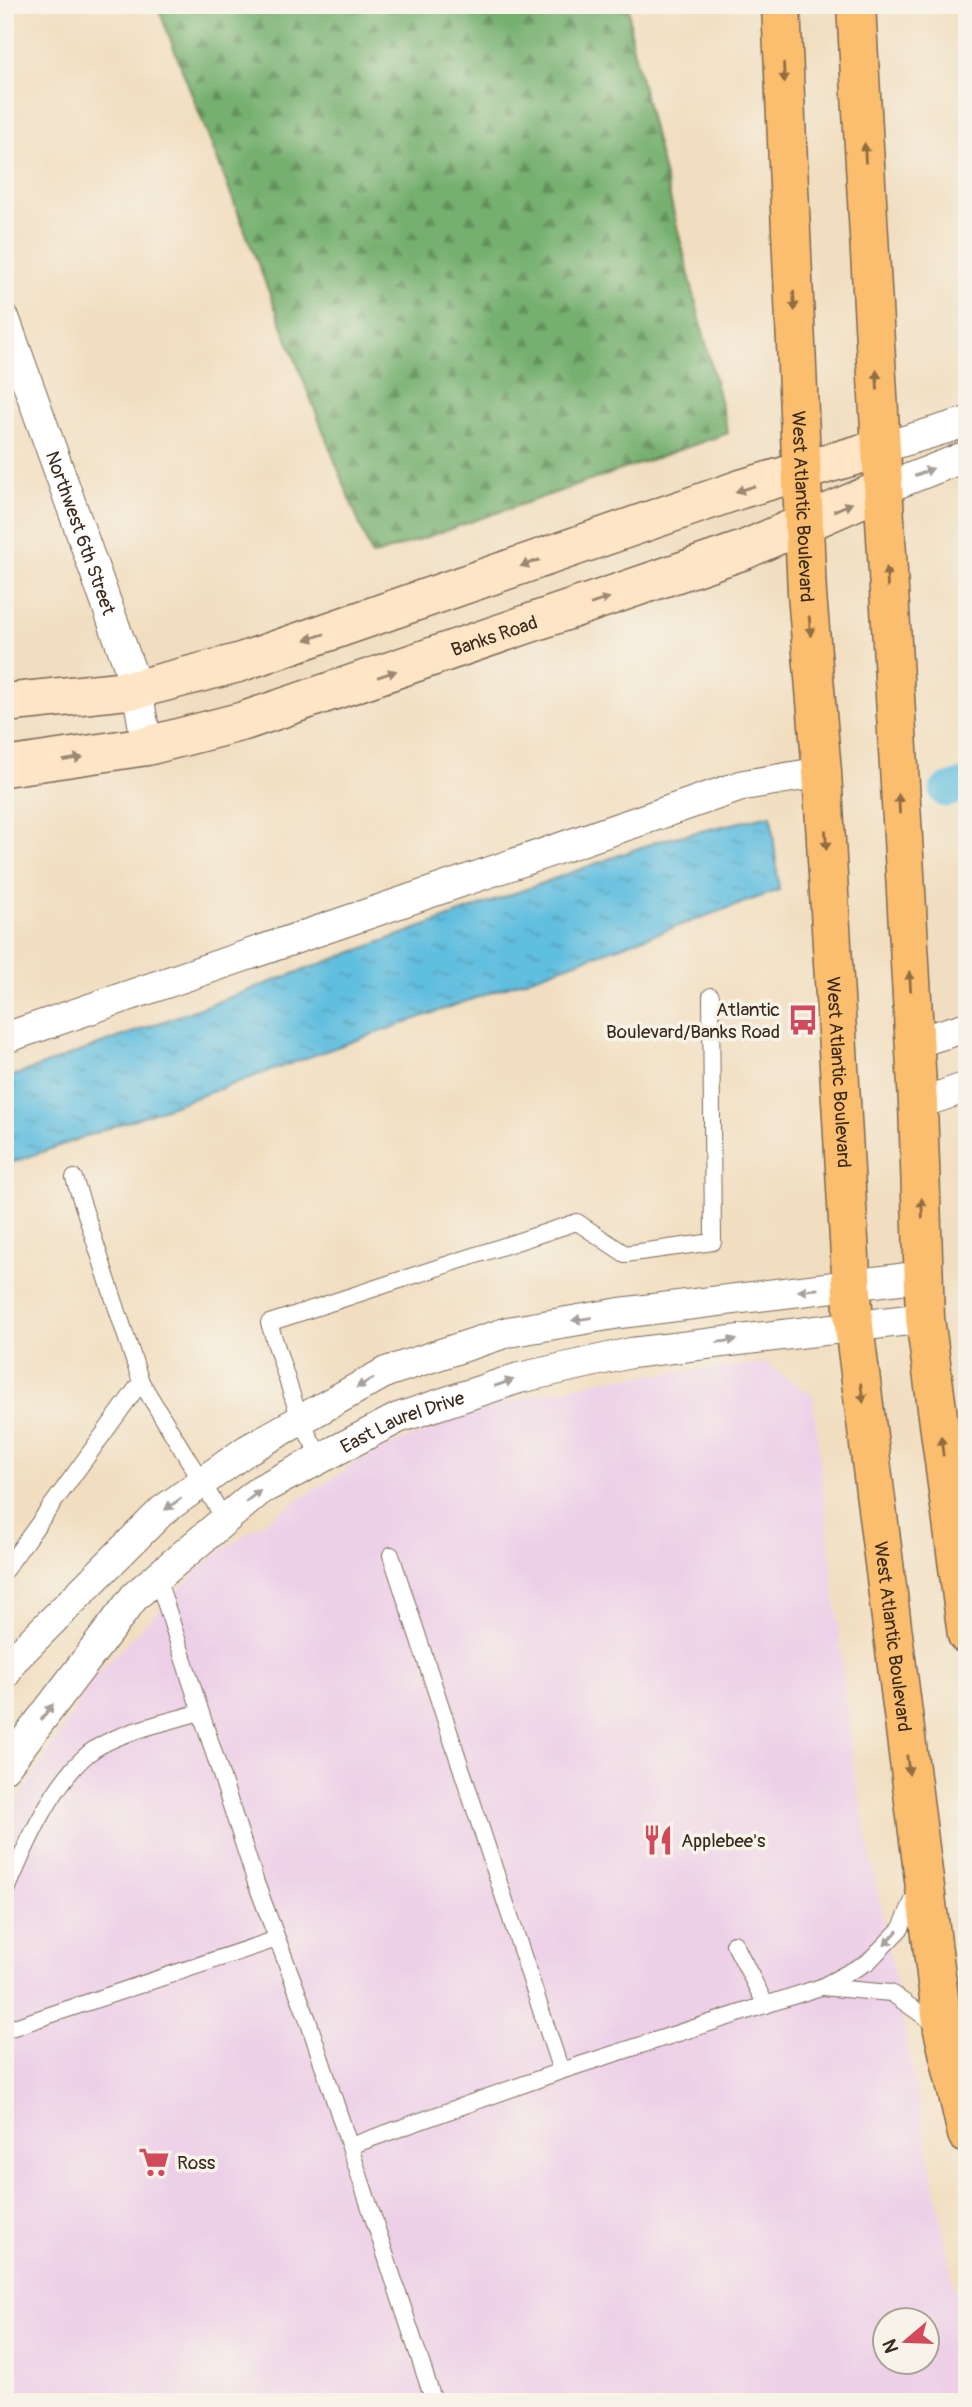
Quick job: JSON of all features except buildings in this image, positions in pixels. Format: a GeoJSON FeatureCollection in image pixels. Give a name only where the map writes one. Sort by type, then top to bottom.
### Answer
{"type":"FeatureCollection","features":[{"type":"Feature","properties":{"kind":"main road","name":"West Atlantic Boulevard"},"geometry":{"type":"LineString","coordinates":[[781,5],[804,524],[822,772],[854,1326],[943,2030],[967,2134]]}},
{"type":"Feature","properties":{"kind":"main road"},"geometry":{"type":"LineString","coordinates":[[856,5],[918,1104],[925,1318],[967,1635]]}},
{"type":"Feature","properties":{"kind":"street","name":"Northwest 6th Street"},"geometry":{"type":"LineString","coordinates":[[5,320],[137,689],[147,746]]}},
{"type":"Feature","properties":{"kind":"street"},"geometry":{"type":"LineString","coordinates":[[5,703],[137,689],[238,663],[741,489],[967,422]]}},
{"type":"Feature","properties":{"kind":"street","name":"Banks Road"},"geometry":{"type":"LineString","coordinates":[[5,767],[147,746],[244,721],[351,687],[744,550],[883,489],[967,456]]}},
{"type":"Feature","properties":{"kind":"street"},"geometry":{"type":"LineString","coordinates":[[5,1038],[744,785],[822,772]]}},
{"type":"Feature","properties":{"kind":"street"},"geometry":{"type":"LineString","coordinates":[[914,1043],[967,1027]]}},
{"type":"Feature","properties":{"kind":"street"},"geometry":{"type":"LineString","coordinates":[[918,1104],[967,1087]]}},
{"type":"Feature","properties":{"kind":"street"},"geometry":{"type":"LineString","coordinates":[[5,1674],[12,1661],[162,1511],[247,1450],[386,1372],[508,1332],[620,1313],[925,1276]]}},
{"type":"Feature","properties":{"kind":"street","name":"East Laurel Drive"},"geometry":{"type":"LineString","coordinates":[[5,1767],[135,1596],[260,1490],[398,1418],[519,1378],[631,1353],[925,1318]]}},
{"type":"Feature","properties":{"kind":"lane"},"geometry":{"type":"LineString","coordinates":[[321,1458],[300,1420],[269,1323],[578,1222],[625,1254],[713,1242],[711,996]]}},
{"type":"Feature","properties":{"kind":"lane"},"geometry":{"type":"LineString","coordinates":[[74,1178],[141,1382],[225,1520]]}},
{"type":"Feature","properties":{"kind":"lane"},"geometry":{"type":"LineString","coordinates":[[5,1570],[141,1382]]}},
{"type":"Feature","properties":{"kind":"lane"},"geometry":{"type":"LineString","coordinates":[[391,1555],[561,2071]]}},
{"type":"Feature","properties":{"kind":"lane"},"geometry":{"type":"LineString","coordinates":[[157,1577],[200,1712],[277,1939],[308,2020],[434,2402]]}},
{"type":"Feature","properties":{"kind":"lane"},"geometry":{"type":"LineString","coordinates":[[5,1895],[16,1867],[63,1780],[91,1751],[122,1737],[200,1712]]}},
{"type":"Feature","properties":{"kind":"lane"},"geometry":{"type":"LineString","coordinates":[[350,2146],[561,2071],[821,1987],[868,1962],[883,1947],[901,1927],[923,1879]]}},
{"type":"Feature","properties":{"kind":"lane"},"geometry":{"type":"LineString","coordinates":[[5,2030],[277,1939]]}},
{"type":"Feature","properties":{"kind":"lane"},"geometry":{"type":"LineString","coordinates":[[734,1943],[766,2005]]}},
{"type":"Feature","properties":{"kind":"lane"},"geometry":{"type":"LineString","coordinates":[[821,1987],[891,1993],[943,2030]]}},
{"type":"Feature","properties":{"kind":"shaded area"},"geometry":{"type":"Polygon","coordinates":[[[765,1363],[813,1396],[854,1769],[967,2353],[967,2402],[5,2402],[5,1822],[96,1674],[212,1556],[365,1457],[477,1409],[606,1379],[765,1363]]]}},
{"type":"Feature","properties":{"kind":"green space"},"geometry":{"type":"Polygon","coordinates":[[[157,5],[629,5],[631,40],[728,433],[372,556],[157,5]]]}},
{"type":"Feature","properties":{"kind":"water"},"geometry":{"type":"Polygon","coordinates":[[[771,815],[779,890],[5,1165],[5,1079],[658,841],[771,815]]]}},
{"type":"Feature","properties":{"kind":"waterway"},"geometry":{"type":"LineString","coordinates":[[946,791],[967,784]]}},
{"type":"Feature","properties":{"kind":"place","name":"Atlantic Boulevard/Banks Road"},"geometry":{"type":"Point","coordinates":[803,1020]}},
{"type":"Feature","properties":{"kind":"place","name":"Applebee's"},"geometry":{"type":"Point","coordinates":[658,1840]}},
{"type":"Feature","properties":{"kind":"place","name":"Ross"},"geometry":{"type":"Point","coordinates":[154,2162]}}]}
